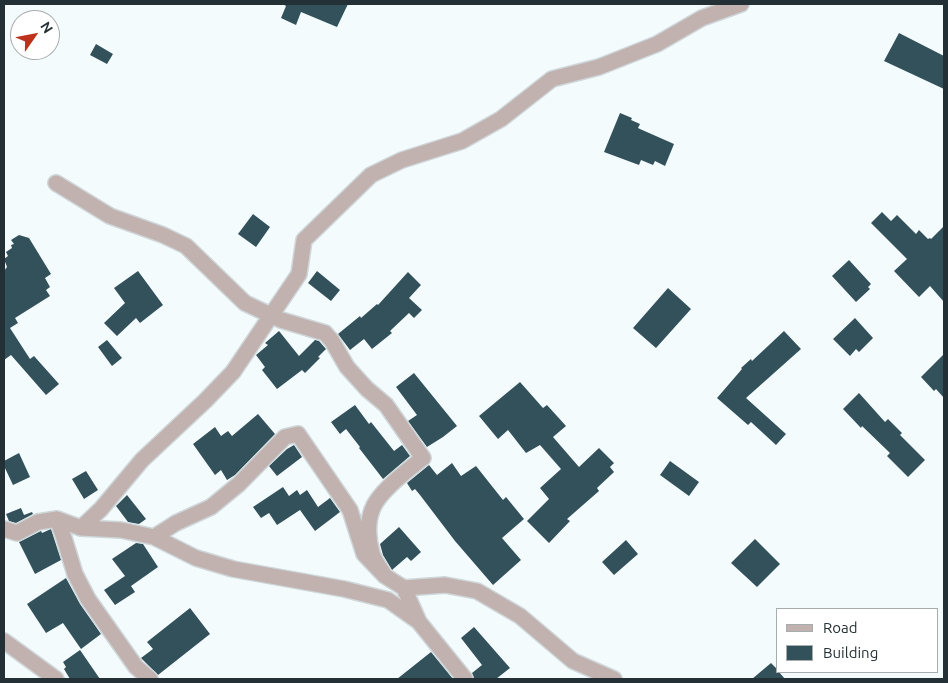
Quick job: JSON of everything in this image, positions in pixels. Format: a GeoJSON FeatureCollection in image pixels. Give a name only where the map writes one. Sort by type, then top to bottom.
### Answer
{"type":"FeatureCollection","features":[{"type":"Feature","properties":{"kind":"street"},"geometry":{"type":"LineString","coordinates":[[81,528],[101,509],[142,460],[233,372],[299,274],[304,240],[371,175],[402,160],[462,141],[501,119],[552,79],[599,68],[657,44],[702,18],[741,4]]}},
{"type":"Feature","properties":{"kind":"street"},"geometry":{"type":"LineString","coordinates":[[56,183],[110,216],[163,235],[186,246],[245,303],[281,320],[325,333],[332,341],[347,367],[367,389],[386,405],[423,458],[381,496],[372,510],[369,535],[372,554],[385,576]]}},
{"type":"Feature","properties":{"kind":"street"},"geometry":{"type":"LineString","coordinates":[[154,537],[176,523],[210,507],[239,484],[285,437],[298,434],[350,510],[364,554],[385,576],[404,588],[419,622],[465,679]]}},
{"type":"Feature","properties":{"kind":"street"},"geometry":{"type":"LineString","coordinates":[[57,519],[75,574],[88,599],[136,667],[150,679]]}},
{"type":"Feature","properties":{"kind":"street"},"geometry":{"type":"LineString","coordinates":[[4,529],[17,533],[38,522],[57,519],[81,528],[121,530],[154,537],[196,558],[233,569],[344,589],[388,600],[419,622]]}},
{"type":"Feature","properties":{"kind":"street"},"geometry":{"type":"LineString","coordinates":[[404,588],[445,584],[477,591],[520,616],[573,660],[614,679]]}},
{"type":"Feature","properties":{"kind":"street"},"geometry":{"type":"LineString","coordinates":[[4,641],[56,679]]}},
{"type":"Feature","properties":{"kind":"building"},"geometry":{"type":"Polygon","coordinates":[[[283,4],[348,4],[337,27],[301,12],[296,25],[281,18],[286,6],[283,4]]]}},
{"type":"Feature","properties":{"kind":"building"},"geometry":{"type":"Polygon","coordinates":[[[899,33],[944,56],[944,89],[884,61],[899,33]]]}},
{"type":"Feature","properties":{"kind":"building"},"geometry":{"type":"Polygon","coordinates":[[[96,44],[113,54],[107,64],[90,55],[96,44]]]}},
{"type":"Feature","properties":{"kind":"building"},"geometry":{"type":"Polygon","coordinates":[[[620,113],[640,124],[638,128],[674,144],[665,166],[655,161],[653,165],[641,160],[639,165],[604,152],[620,113]]]}},
{"type":"Feature","properties":{"kind":"building"},"geometry":{"type":"Polygon","coordinates":[[[882,212],[891,221],[897,215],[916,234],[919,230],[928,239],[931,239],[944,226],[944,302],[930,286],[919,297],[894,271],[907,259],[871,223],[882,212]]]}},
{"type":"Feature","properties":{"kind":"building"},"geometry":{"type":"Polygon","coordinates":[[[253,214],[270,227],[256,247],[238,234],[253,214]]]}},
{"type":"Feature","properties":{"kind":"building"},"geometry":{"type":"Polygon","coordinates":[[[19,235],[29,238],[51,274],[45,278],[50,287],[46,290],[50,296],[15,318],[18,323],[10,328],[30,359],[34,356],[59,384],[46,395],[11,355],[4,360],[4,271],[7,267],[4,259],[8,256],[6,252],[14,244],[11,240],[19,235]]]}},
{"type":"Feature","properties":{"kind":"building"},"geometry":{"type":"Polygon","coordinates":[[[849,260],[871,284],[868,287],[870,289],[856,302],[832,276],[849,260]]]}},
{"type":"Feature","properties":{"kind":"building"},"geometry":{"type":"Polygon","coordinates":[[[138,271],[163,305],[140,323],[136,318],[117,336],[104,323],[125,303],[114,288],[138,271]]]}},
{"type":"Feature","properties":{"kind":"building"},"geometry":{"type":"Polygon","coordinates":[[[317,271],[340,290],[331,301],[308,283],[317,271]]]}},
{"type":"Feature","properties":{"kind":"building"},"geometry":{"type":"Polygon","coordinates":[[[408,272],[421,285],[409,298],[422,310],[414,318],[409,313],[390,331],[392,333],[372,349],[364,339],[350,350],[338,334],[360,316],[361,318],[378,305],[408,272]]]}},
{"type":"Feature","properties":{"kind":"building"},"geometry":{"type":"Polygon","coordinates":[[[668,288],[691,309],[656,348],[633,328],[668,288]]]}},
{"type":"Feature","properties":{"kind":"building"},"geometry":{"type":"Polygon","coordinates":[[[855,318],[873,338],[859,352],[856,349],[850,356],[833,339],[855,318]]]}},
{"type":"Feature","properties":{"kind":"building"},"geometry":{"type":"Polygon","coordinates":[[[279,331],[299,356],[315,340],[319,341],[326,349],[305,373],[302,370],[277,389],[262,370],[265,367],[256,355],[268,345],[265,343],[279,331]]]}},
{"type":"Feature","properties":{"kind":"building"},"geometry":{"type":"Polygon","coordinates":[[[784,331],[801,349],[746,398],[786,434],[776,445],[751,422],[748,425],[717,398],[741,368],[751,359],[752,361],[784,331]]]}},
{"type":"Feature","properties":{"kind":"building"},"geometry":{"type":"Polygon","coordinates":[[[107,340],[122,358],[112,366],[98,347],[107,340]]]}},
{"type":"Feature","properties":{"kind":"building"},"geometry":{"type":"Polygon","coordinates":[[[944,354],[944,398],[936,389],[934,391],[921,377],[944,354]]]}},
{"type":"Feature","properties":{"kind":"building"},"geometry":{"type":"Polygon","coordinates":[[[414,373],[457,426],[427,447],[408,421],[417,415],[396,387],[414,373]]]}},
{"type":"Feature","properties":{"kind":"building"},"geometry":{"type":"Polygon","coordinates":[[[520,382],[543,408],[547,405],[566,426],[553,437],[579,467],[599,448],[614,463],[610,467],[614,472],[597,488],[599,491],[567,519],[570,521],[549,543],[527,521],[549,499],[540,488],[561,469],[540,445],[526,453],[508,430],[498,439],[479,416],[520,382]]]}},
{"type":"Feature","properties":{"kind":"building"},"geometry":{"type":"Polygon","coordinates":[[[859,393],[885,422],[888,419],[902,433],[900,435],[925,460],[908,477],[887,456],[890,453],[862,426],[861,428],[843,409],[859,393]]]}},
{"type":"Feature","properties":{"kind":"building"},"geometry":{"type":"Polygon","coordinates":[[[355,405],[369,424],[371,422],[394,451],[402,445],[410,456],[383,479],[346,429],[340,434],[331,422],[355,405]]]}},
{"type":"Feature","properties":{"kind":"building"},"geometry":{"type":"Polygon","coordinates":[[[258,414],[275,434],[235,475],[227,480],[221,470],[215,475],[193,444],[215,427],[221,436],[228,431],[232,436],[258,414]]]}},
{"type":"Feature","properties":{"kind":"building"},"geometry":{"type":"Polygon","coordinates":[[[294,445],[302,457],[277,476],[269,466],[294,445]]]}},
{"type":"Feature","properties":{"kind":"building"},"geometry":{"type":"Polygon","coordinates":[[[19,453],[30,477],[13,485],[4,466],[4,461],[19,453]]]}},
{"type":"Feature","properties":{"kind":"building"},"geometry":{"type":"Polygon","coordinates":[[[670,461],[699,482],[689,496],[660,475],[670,461]]]}},
{"type":"Feature","properties":{"kind":"building"},"geometry":{"type":"Polygon","coordinates":[[[452,463],[461,476],[476,466],[503,500],[506,497],[524,519],[502,538],[521,560],[493,585],[455,541],[415,489],[412,491],[407,483],[429,465],[437,475],[452,463]]]}},
{"type":"Feature","properties":{"kind":"building"},"geometry":{"type":"Polygon","coordinates":[[[86,471],[98,490],[84,499],[72,479],[86,471]]]}},
{"type":"Feature","properties":{"kind":"building"},"geometry":{"type":"Polygon","coordinates":[[[283,487],[289,496],[297,490],[300,495],[307,490],[318,507],[330,498],[340,512],[315,531],[300,510],[277,525],[269,513],[261,518],[253,507],[283,487]]]}},
{"type":"Feature","properties":{"kind":"building"},"geometry":{"type":"Polygon","coordinates":[[[127,495],[146,519],[139,524],[128,522],[116,506],[127,495]]]}},
{"type":"Feature","properties":{"kind":"building"},"geometry":{"type":"Polygon","coordinates":[[[21,508],[24,515],[32,512],[33,514],[16,523],[9,521],[6,514],[21,508]]]}},
{"type":"Feature","properties":{"kind":"building"},"geometry":{"type":"Polygon","coordinates":[[[399,527],[421,552],[411,561],[407,557],[392,570],[383,555],[380,544],[399,527]]]}},
{"type":"Feature","properties":{"kind":"building"},"geometry":{"type":"Polygon","coordinates":[[[51,529],[61,560],[35,574],[19,542],[41,531],[42,533],[51,529]]]}},
{"type":"Feature","properties":{"kind":"building"},"geometry":{"type":"Polygon","coordinates":[[[755,539],[780,564],[757,587],[731,563],[755,539]]]}},
{"type":"Feature","properties":{"kind":"building"},"geometry":{"type":"Polygon","coordinates":[[[626,540],[638,554],[614,575],[602,562],[626,540]]]}},
{"type":"Feature","properties":{"kind":"building"},"geometry":{"type":"Polygon","coordinates":[[[136,543],[143,544],[158,567],[131,586],[135,592],[115,605],[104,590],[125,576],[112,559],[136,543]]]}},
{"type":"Feature","properties":{"kind":"building"},"geometry":{"type":"Polygon","coordinates":[[[66,578],[80,604],[101,634],[81,649],[63,623],[46,633],[27,604],[66,578]]]}},
{"type":"Feature","properties":{"kind":"building"},"geometry":{"type":"Polygon","coordinates":[[[190,608],[210,634],[158,675],[141,658],[153,649],[147,642],[190,608]]]}},
{"type":"Feature","properties":{"kind":"building"},"geometry":{"type":"Polygon","coordinates":[[[474,627],[510,668],[496,679],[474,679],[472,673],[482,665],[461,638],[474,627]]]}},
{"type":"Feature","properties":{"kind":"building"},"geometry":{"type":"Polygon","coordinates":[[[80,650],[100,679],[70,679],[64,669],[66,667],[63,662],[80,650]]]}},
{"type":"Feature","properties":{"kind":"building"},"geometry":{"type":"Polygon","coordinates":[[[431,652],[453,679],[397,679],[431,652]]]}},
{"type":"Feature","properties":{"kind":"building"},"geometry":{"type":"Polygon","coordinates":[[[771,663],[776,668],[776,673],[780,673],[785,679],[752,679],[771,663]]]}}]}
